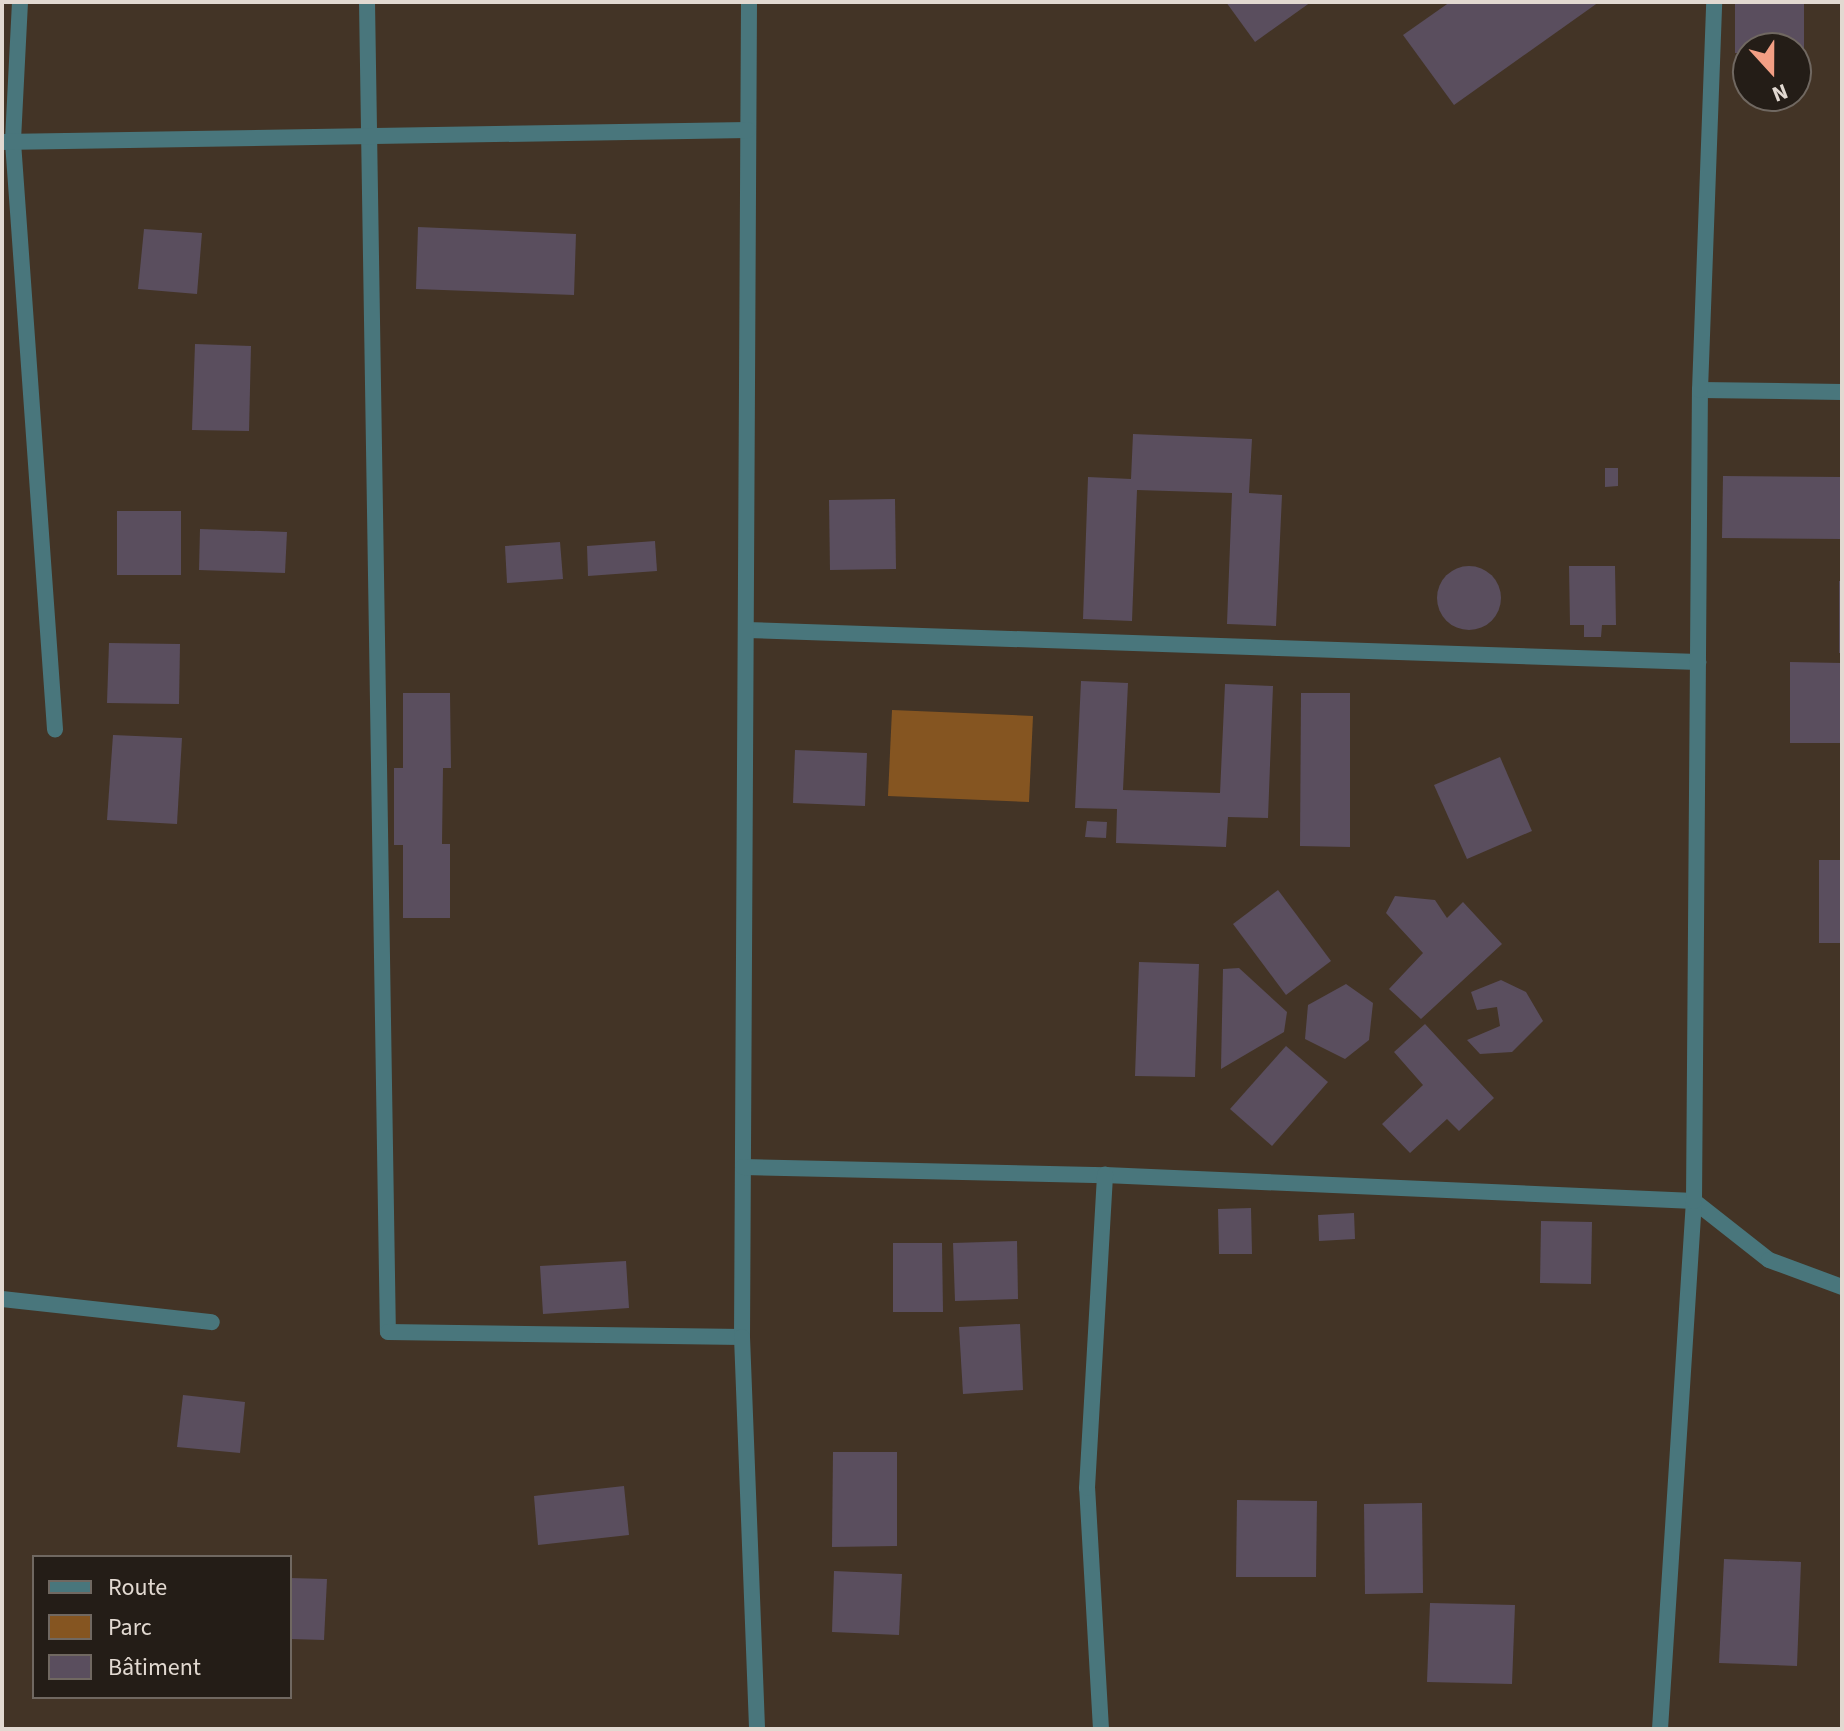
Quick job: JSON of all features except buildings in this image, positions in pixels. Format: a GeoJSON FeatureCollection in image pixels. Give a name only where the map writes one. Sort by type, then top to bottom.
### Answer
{"type":"FeatureCollection","features":[{"type":"Feature","properties":{"kind":"street"},"geometry":{"type":"LineString","coordinates":[[20,2],[7,142],[55,729]]}},
{"type":"Feature","properties":{"kind":"street"},"geometry":{"type":"LineString","coordinates":[[367,2],[366,133],[388,1332],[742,1337]]}},
{"type":"Feature","properties":{"kind":"street"},"geometry":{"type":"LineString","coordinates":[[749,2],[742,1337],[757,1729]]}},
{"type":"Feature","properties":{"kind":"street"},"geometry":{"type":"LineString","coordinates":[[1660,1729],[1694,1201],[1700,390],[1714,2]]}},
{"type":"Feature","properties":{"kind":"street"},"geometry":{"type":"LineString","coordinates":[[7,142],[366,133],[748,130]]}},
{"type":"Feature","properties":{"kind":"street"},"geometry":{"type":"LineString","coordinates":[[1700,390],[1842,392]]}},
{"type":"Feature","properties":{"kind":"street"},"geometry":{"type":"LineString","coordinates":[[746,630],[1698,662]]}},
{"type":"Feature","properties":{"kind":"street"},"geometry":{"type":"LineString","coordinates":[[743,1167],[1105,1175],[1694,1201],[1769,1260],[1842,1287]]}},
{"type":"Feature","properties":{"kind":"street"},"geometry":{"type":"LineString","coordinates":[[1101,1729],[1087,1488],[1105,1175]]}},
{"type":"Feature","properties":{"kind":"street"},"geometry":{"type":"LineString","coordinates":[[2,1299],[212,1322]]}},
{"type":"Feature","properties":{"kind":"green space"},"geometry":{"type":"Polygon","coordinates":[[[892,710],[1033,716],[1029,802],[888,796],[892,710]]]}}]}
